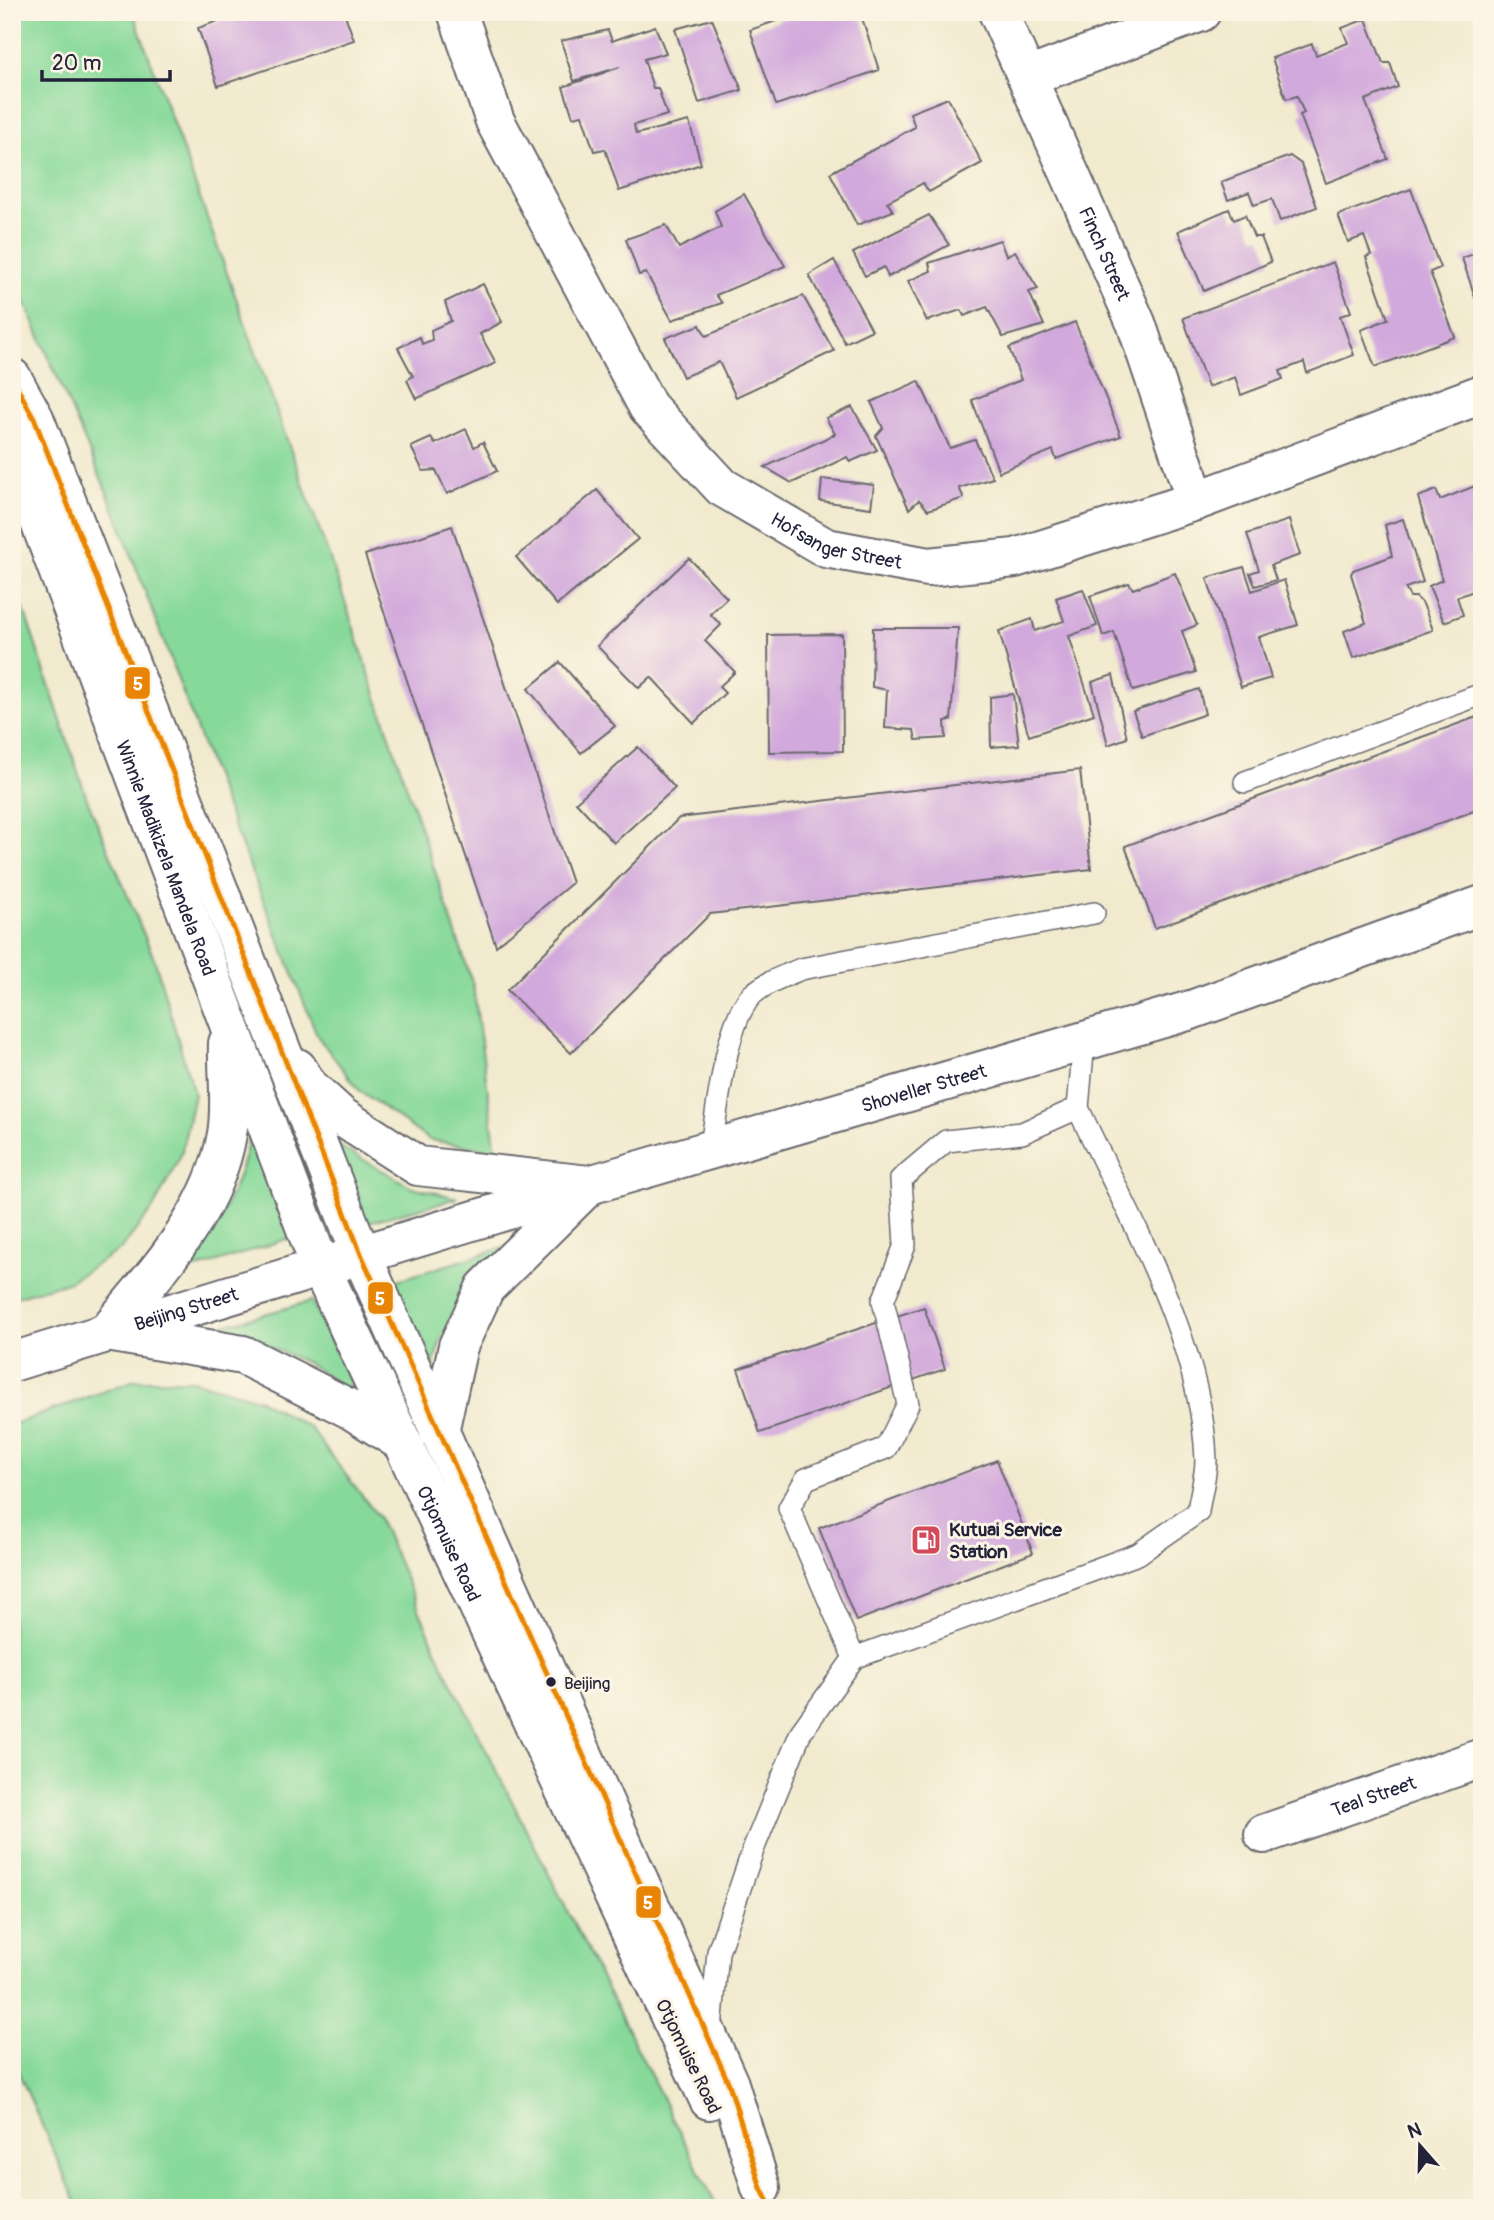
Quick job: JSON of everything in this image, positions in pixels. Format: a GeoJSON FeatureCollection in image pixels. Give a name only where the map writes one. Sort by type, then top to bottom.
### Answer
{"type":"FeatureCollection","features":[{"type":"Feature","properties":{"kind":"main road","name":"Hofsanger Street"},"geometry":{"type":"LineString","coordinates":[[457,12],[495,121],[648,407],[722,487],[826,548],[928,567],[1015,558],[1196,501],[1482,394]]}},
{"type":"Feature","properties":{"kind":"main road","name":"Finch Street"},"geometry":{"type":"LineString","coordinates":[[998,12],[1136,323],[1196,501]]}},
{"type":"Feature","properties":{"kind":"main road"},"geometry":{"type":"LineString","coordinates":[[1028,77],[1201,12]]}},
{"type":"Feature","properties":{"kind":"main road","name":"Winnie Madikizela Mandela Road"},"geometry":{"type":"LineString","coordinates":[[12,378],[34,418],[361,1254]]}},
{"type":"Feature","properties":{"kind":"main road","name":"Winnie Madikizela Mandela Road"},"geometry":{"type":"LineString","coordinates":[[12,448],[320,1266]]}},
{"type":"Feature","properties":{"kind":"main road","name":"Shoveller Street"},"geometry":{"type":"LineString","coordinates":[[361,1254],[1191,1010],[1482,905]]}},
{"type":"Feature","properties":{"kind":"main road"},"geometry":{"type":"LineString","coordinates":[[228,1020],[227,1132],[213,1188],[185,1237],[107,1332],[243,1355],[350,1409],[402,1442]]}},
{"type":"Feature","properties":{"kind":"main road"},"geometry":{"type":"LineString","coordinates":[[272,1030],[308,1086],[374,1140],[418,1166],[589,1185]]}},
{"type":"Feature","properties":{"kind":"main road"},"geometry":{"type":"LineString","coordinates":[[439,1432],[458,1346],[485,1288],[589,1185]]}},
{"type":"Feature","properties":{"kind":"main road","name":"Beijing Street"},"geometry":{"type":"LineString","coordinates":[[12,1362],[361,1254]]}},
{"type":"Feature","properties":{"kind":"main road","name":"Otjomuise Road"},"geometry":{"type":"LineString","coordinates":[[361,1254],[729,2084],[766,2198]]}},
{"type":"Feature","properties":{"kind":"main road","name":"Otjomuise Road"},"geometry":{"type":"LineString","coordinates":[[320,1266],[704,2092],[766,2198]]}},
{"type":"Feature","properties":{"kind":"main road","name":"Teal Street"},"geometry":{"type":"LineString","coordinates":[[1264,1834],[1482,1758]]}},
{"type":"Feature","properties":{"kind":"lane"},"geometry":{"type":"LineString","coordinates":[[1245,782],[1482,694]]}},
{"type":"Feature","properties":{"kind":"lane"},"geometry":{"type":"LineString","coordinates":[[710,1150],[735,1018],[752,995],[775,979],[801,970],[1094,913]]}},
{"type":"Feature","properties":{"kind":"lane"},"geometry":{"type":"LineString","coordinates":[[710,2040],[718,1952],[753,1850],[801,1732],[854,1658],[1138,1554],[1198,1512],[1206,1462],[1199,1394],[1178,1325],[1078,1108],[1084,1041]]}},
{"type":"Feature","properties":{"kind":"lane"},"geometry":{"type":"LineString","coordinates":[[854,1658],[789,1508],[806,1479],[886,1447],[908,1404],[884,1301],[905,1245],[901,1179],[946,1141],[1022,1133],[1078,1108]]}},
{"type":"Feature","properties":{"kind":"green space"},"geometry":{"type":"Polygon","coordinates":[[[12,12],[133,12],[340,587],[473,985],[496,1151],[429,1140],[359,1090],[318,1037],[220,792],[115,511],[12,272],[12,12]]]}},
{"type":"Feature","properties":{"kind":"green space"},"geometry":{"type":"Polygon","coordinates":[[[12,574],[87,799],[155,961],[194,1094],[181,1155],[154,1207],[121,1249],[68,1282],[12,1298],[12,574]]]}},
{"type":"Feature","properties":{"kind":"green space"},"geometry":{"type":"Polygon","coordinates":[[[249,1136],[290,1238],[178,1275],[203,1244],[232,1193],[249,1136]]]}},
{"type":"Feature","properties":{"kind":"green space"},"geometry":{"type":"Polygon","coordinates":[[[337,1145],[412,1187],[458,1198],[361,1224],[337,1145]]]}},
{"type":"Feature","properties":{"kind":"green space"},"geometry":{"type":"Polygon","coordinates":[[[509,1246],[441,1339],[426,1390],[385,1284],[509,1246]]]}},
{"type":"Feature","properties":{"kind":"green space"},"geometry":{"type":"Polygon","coordinates":[[[312,1301],[362,1407],[329,1377],[307,1363],[221,1326],[312,1301]]]}},
{"type":"Feature","properties":{"kind":"green space"},"geometry":{"type":"Polygon","coordinates":[[[135,1380],[191,1380],[258,1399],[309,1427],[379,1518],[443,1665],[718,2208],[79,2208],[12,2058],[12,1425],[135,1380]]]}},
{"type":"Feature","properties":{"kind":"building"},"geometry":{"type":"Polygon","coordinates":[[[243,12],[344,12],[354,40],[218,86],[198,28],[243,12]]]}},
{"type":"Feature","properties":{"kind":"building"},"geometry":{"type":"Polygon","coordinates":[[[801,12],[860,12],[879,70],[776,105],[750,30],[801,12]]]}},
{"type":"Feature","properties":{"kind":"building"},"geometry":{"type":"Polygon","coordinates":[[[712,19],[742,90],[699,103],[675,29],[712,19]]]}},
{"type":"Feature","properties":{"kind":"building"},"geometry":{"type":"Polygon","coordinates":[[[1366,19],[1383,63],[1390,63],[1398,87],[1365,100],[1388,159],[1326,183],[1300,115],[1304,113],[1297,96],[1286,99],[1272,58],[1312,44],[1316,55],[1348,43],[1342,28],[1366,19]]]}},
{"type":"Feature","properties":{"kind":"building"},"geometry":{"type":"Polygon","coordinates":[[[655,26],[666,53],[644,59],[653,88],[658,88],[667,115],[634,125],[636,134],[689,121],[701,164],[619,191],[605,149],[594,151],[582,115],[573,117],[563,87],[620,67],[574,81],[561,41],[608,30],[612,41],[655,26]]]}},
{"type":"Feature","properties":{"kind":"building"},"geometry":{"type":"Polygon","coordinates":[[[948,98],[982,163],[929,192],[923,183],[887,202],[893,211],[857,225],[830,173],[915,127],[910,113],[948,98]]]}},
{"type":"Feature","properties":{"kind":"building"},"geometry":{"type":"Polygon","coordinates":[[[1290,156],[1301,164],[1317,207],[1280,221],[1272,199],[1254,205],[1249,192],[1228,200],[1221,182],[1290,156]]]}},
{"type":"Feature","properties":{"kind":"building"},"geometry":{"type":"Polygon","coordinates":[[[1411,189],[1440,268],[1430,272],[1455,337],[1375,367],[1361,330],[1388,319],[1366,257],[1371,255],[1364,236],[1348,242],[1338,215],[1411,189]]]}},
{"type":"Feature","properties":{"kind":"building"},"geometry":{"type":"Polygon","coordinates":[[[744,194],[785,266],[716,295],[722,303],[672,320],[646,273],[639,275],[626,239],[666,225],[679,248],[721,227],[715,211],[744,194]]]}},
{"type":"Feature","properties":{"kind":"building"},"geometry":{"type":"Polygon","coordinates":[[[1229,209],[1234,220],[1245,215],[1254,237],[1261,237],[1271,262],[1204,291],[1178,231],[1229,209]]]}},
{"type":"Feature","properties":{"kind":"building"},"geometry":{"type":"Polygon","coordinates":[[[929,215],[949,245],[888,277],[884,267],[865,276],[853,253],[929,215]]]}},
{"type":"Feature","properties":{"kind":"building"},"geometry":{"type":"Polygon","coordinates":[[[1000,240],[1006,256],[1015,251],[1038,289],[1029,292],[1044,325],[1003,337],[987,307],[964,316],[961,310],[927,321],[908,281],[931,271],[929,263],[1000,240]]]}},
{"type":"Feature","properties":{"kind":"building"},"geometry":{"type":"Polygon","coordinates":[[[1482,251],[1482,305],[1478,306],[1462,258],[1482,251]]]}},
{"type":"Feature","properties":{"kind":"building"},"geometry":{"type":"Polygon","coordinates":[[[834,260],[872,330],[845,343],[809,275],[834,260]]]}},
{"type":"Feature","properties":{"kind":"building"},"geometry":{"type":"Polygon","coordinates":[[[1333,262],[1351,312],[1340,316],[1354,355],[1307,373],[1304,362],[1280,371],[1283,379],[1241,395],[1235,377],[1208,387],[1183,318],[1333,262]]]}},
{"type":"Feature","properties":{"kind":"building"},"geometry":{"type":"Polygon","coordinates":[[[483,284],[502,322],[480,334],[496,363],[416,399],[407,380],[413,376],[398,348],[420,337],[422,344],[432,340],[431,330],[451,321],[445,302],[483,284]]]}},
{"type":"Feature","properties":{"kind":"building"},"geometry":{"type":"Polygon","coordinates":[[[803,296],[834,351],[736,397],[719,362],[683,377],[665,338],[700,325],[706,336],[803,296]]]}},
{"type":"Feature","properties":{"kind":"building"},"geometry":{"type":"Polygon","coordinates":[[[1075,322],[1121,436],[1056,459],[1053,450],[999,472],[972,400],[1021,380],[1009,348],[1075,322]]]}},
{"type":"Feature","properties":{"kind":"building"},"geometry":{"type":"Polygon","coordinates":[[[919,381],[950,448],[975,440],[993,478],[959,488],[964,498],[928,510],[919,500],[909,509],[876,436],[883,428],[871,402],[919,381]]]}},
{"type":"Feature","properties":{"kind":"building"},"geometry":{"type":"Polygon","coordinates":[[[852,407],[877,450],[850,462],[847,457],[792,483],[765,467],[835,434],[826,418],[852,407]]]}},
{"type":"Feature","properties":{"kind":"building"},"geometry":{"type":"Polygon","coordinates":[[[466,429],[474,447],[483,442],[497,471],[447,494],[436,470],[423,471],[411,447],[431,438],[435,444],[466,429]]]}},
{"type":"Feature","properties":{"kind":"building"},"geometry":{"type":"Polygon","coordinates":[[[822,479],[874,485],[871,508],[820,501],[822,479]]]}},
{"type":"Feature","properties":{"kind":"building"},"geometry":{"type":"Polygon","coordinates":[[[1480,484],[1482,588],[1457,597],[1463,615],[1444,622],[1429,586],[1442,580],[1418,497],[1436,490],[1440,500],[1480,484]]]}},
{"type":"Feature","properties":{"kind":"building"},"geometry":{"type":"Polygon","coordinates":[[[597,490],[638,539],[557,605],[516,557],[597,490]]]}},
{"type":"Feature","properties":{"kind":"building"},"geometry":{"type":"Polygon","coordinates":[[[1403,519],[1423,582],[1405,588],[1410,597],[1416,597],[1423,604],[1433,630],[1353,658],[1344,631],[1366,623],[1351,574],[1353,570],[1392,556],[1385,525],[1403,519]]]}},
{"type":"Feature","properties":{"kind":"building"},"geometry":{"type":"Polygon","coordinates":[[[1289,520],[1300,555],[1271,565],[1276,580],[1255,586],[1250,573],[1259,570],[1247,534],[1289,520]]]}},
{"type":"Feature","properties":{"kind":"building"},"geometry":{"type":"Polygon","coordinates":[[[452,526],[572,883],[496,946],[365,555],[452,526]]]}},
{"type":"Feature","properties":{"kind":"building"},"geometry":{"type":"Polygon","coordinates":[[[689,558],[727,598],[710,614],[721,625],[705,641],[735,672],[719,687],[725,693],[694,723],[651,677],[639,688],[597,646],[689,558]]]}},
{"type":"Feature","properties":{"kind":"building"},"geometry":{"type":"Polygon","coordinates":[[[1244,567],[1252,591],[1284,580],[1298,625],[1259,637],[1271,678],[1241,687],[1207,578],[1244,567]]]}},
{"type":"Feature","properties":{"kind":"building"},"geometry":{"type":"Polygon","coordinates":[[[1175,573],[1197,625],[1182,631],[1196,672],[1133,691],[1114,632],[1103,636],[1090,596],[1129,583],[1133,589],[1175,573]]]}},
{"type":"Feature","properties":{"kind":"building"},"geometry":{"type":"Polygon","coordinates":[[[1083,589],[1097,626],[1069,636],[1094,714],[1029,736],[999,631],[1032,619],[1035,631],[1064,621],[1056,598],[1083,589]]]}},
{"type":"Feature","properties":{"kind":"building"},"geometry":{"type":"Polygon","coordinates":[[[873,628],[958,628],[951,720],[945,721],[946,738],[916,740],[914,730],[885,728],[887,690],[872,687],[873,628]]]}},
{"type":"Feature","properties":{"kind":"building"},"geometry":{"type":"Polygon","coordinates":[[[842,634],[843,751],[769,752],[768,635],[842,634]]]}},
{"type":"Feature","properties":{"kind":"building"},"geometry":{"type":"Polygon","coordinates":[[[560,662],[615,726],[581,753],[528,689],[560,662]]]}},
{"type":"Feature","properties":{"kind":"building"},"geometry":{"type":"Polygon","coordinates":[[[1113,675],[1127,738],[1108,745],[1092,682],[1113,675]]]}},
{"type":"Feature","properties":{"kind":"building"},"geometry":{"type":"Polygon","coordinates":[[[1199,689],[1205,714],[1142,736],[1133,711],[1199,689]]]}},
{"type":"Feature","properties":{"kind":"building"},"geometry":{"type":"Polygon","coordinates":[[[1013,694],[1019,745],[991,747],[990,697],[1013,694]]]}},
{"type":"Feature","properties":{"kind":"building"},"geometry":{"type":"Polygon","coordinates":[[[1482,715],[1482,808],[1155,928],[1125,846],[1482,715]]]}},
{"type":"Feature","properties":{"kind":"building"},"geometry":{"type":"Polygon","coordinates":[[[638,747],[675,788],[614,843],[576,802],[638,747]]]}},
{"type":"Feature","properties":{"kind":"building"},"geometry":{"type":"Polygon","coordinates":[[[1080,770],[1091,869],[710,914],[571,1053],[507,990],[679,818],[1080,770]]]}},
{"type":"Feature","properties":{"kind":"building"},"geometry":{"type":"Polygon","coordinates":[[[924,1307],[945,1369],[760,1433],[738,1369],[924,1307]]]}},
{"type":"Feature","properties":{"kind":"building","name":"Kutuai Service Station"},"geometry":{"type":"Polygon","coordinates":[[[997,1460],[1033,1553],[856,1621],[819,1528],[997,1460]]]}},
{"type":"Feature","properties":{"kind":"transit line","name":"5"},"geometry":{"type":"LineString","coordinates":[[12,378],[34,418],[361,1254],[729,2084],[761,2188],[771,2208]]}},
{"type":"Feature","properties":{"kind":"place","name":"Kutuai Service Station"},"geometry":{"type":"Point","coordinates":[926,1540]}},
{"type":"Feature","properties":{"kind":"place","name":"Beijing"},"geometry":{"type":"Point","coordinates":[551,1682]}}]}
